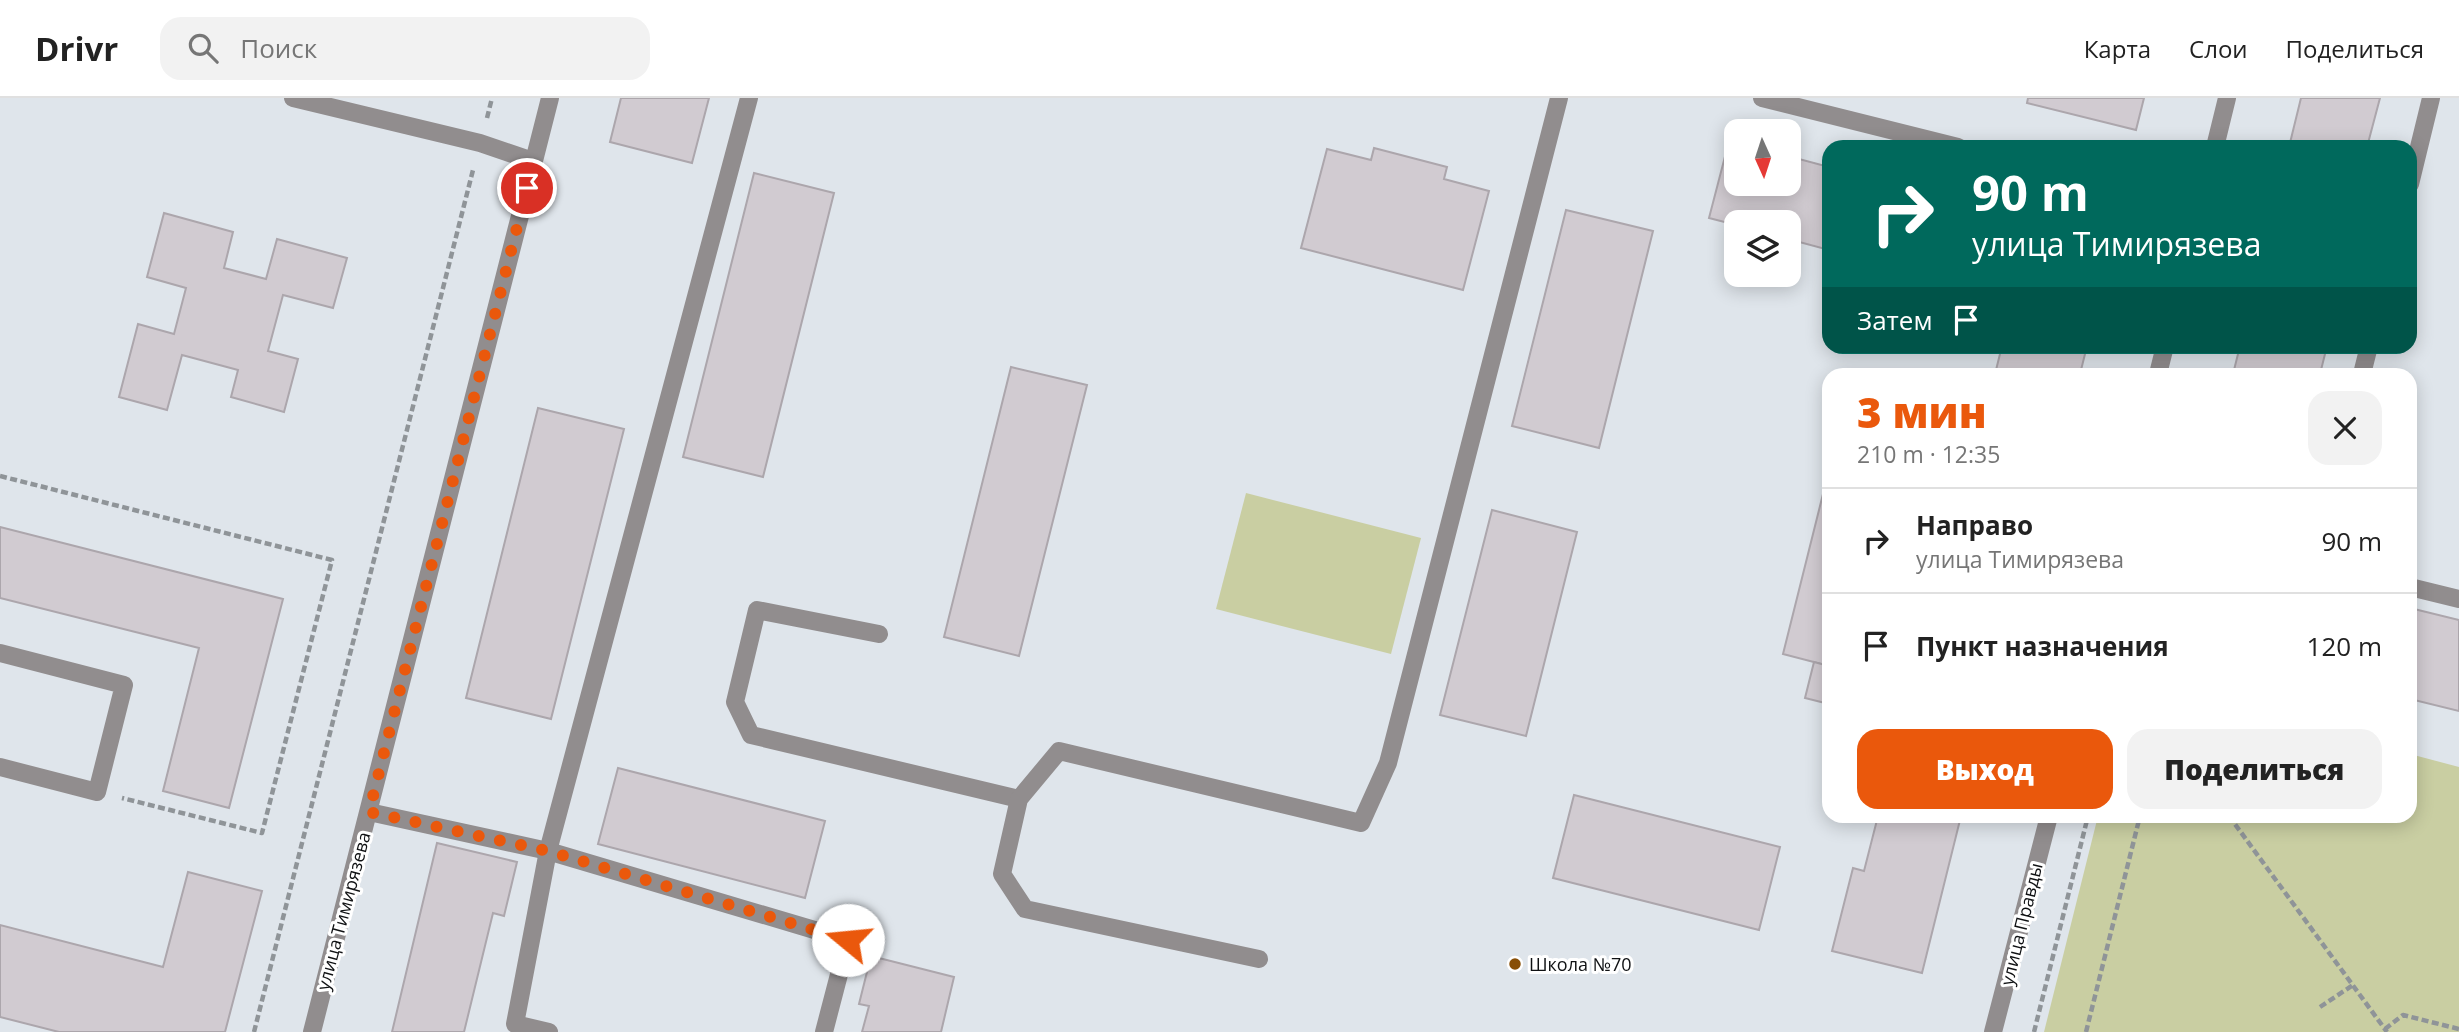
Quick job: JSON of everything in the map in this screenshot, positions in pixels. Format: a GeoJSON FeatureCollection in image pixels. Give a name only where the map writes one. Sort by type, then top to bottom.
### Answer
{"type":"FeatureCollection","features":[{"type":"Feature","properties":{"kind":"street"},"geometry":{"type":"LineString","coordinates":[[293,98],[480,143],[533,161]]}},
{"type":"Feature","properties":{"kind":"street","name":"улица Тимирязева"},"geometry":{"type":"LineString","coordinates":[[312,1032],[550,98]]}},
{"type":"Feature","properties":{"kind":"street"},"geometry":{"type":"LineString","coordinates":[[549,1032],[515,1024],[548,851],[749,98]]}},
{"type":"Feature","properties":{"kind":"street"},"geometry":{"type":"LineString","coordinates":[[1259,958],[1025,909],[1002,874],[1019,799],[1059,751],[1361,822],[1388,763],[1559,98]]}},
{"type":"Feature","properties":{"kind":"street"},"geometry":{"type":"LineString","coordinates":[[1762,98],[1930,140]]}},
{"type":"Feature","properties":{"kind":"street"},"geometry":{"type":"LineString","coordinates":[[2217,140],[2227,98]]}},
{"type":"Feature","properties":{"kind":"street"},"geometry":{"type":"LineString","coordinates":[[2417,155],[2431,98]]}},
{"type":"Feature","properties":{"kind":"street"},"geometry":{"type":"LineString","coordinates":[[2417,589],[2459,599]]}},
{"type":"Feature","properties":{"kind":"street"},"geometry":{"type":"LineString","coordinates":[[879,634],[757,610],[735,702],[751,735],[1019,799]]}},
{"type":"Feature","properties":{"kind":"street"},"geometry":{"type":"LineString","coordinates":[[0,653],[124,685],[97,792],[0,767]]}},
{"type":"Feature","properties":{"kind":"street"},"geometry":{"type":"LineString","coordinates":[[369,812],[548,851],[848,940],[824,1032]]}},
{"type":"Feature","properties":{"kind":"street","name":"улица Правды"},"geometry":{"type":"LineString","coordinates":[[1993,1032],[2047,823]]}},
{"type":"Feature","properties":{"kind":"path"},"geometry":{"type":"LineString","coordinates":[[254,1032],[492,98]]}},
{"type":"Feature","properties":{"kind":"path"},"geometry":{"type":"LineString","coordinates":[[0,476],[332,560],[262,834],[97,792]]}},
{"type":"Feature","properties":{"kind":"path"},"geometry":{"type":"LineString","coordinates":[[2034,1032],[2086,823]]}},
{"type":"Feature","properties":{"kind":"path"},"geometry":{"type":"LineString","coordinates":[[2087,1032],[2138,823]]}},
{"type":"Feature","properties":{"kind":"path"},"geometry":{"type":"LineString","coordinates":[[2234,823],[2386,1030],[2403,1015],[2459,1029]]}},
{"type":"Feature","properties":{"kind":"path"},"geometry":{"type":"LineString","coordinates":[[2320,1007],[2353,985]]}},
{"type":"Feature","properties":{"kind":"green space"},"geometry":{"type":"Polygon","coordinates":[[[1246,493],[1421,538],[1391,654],[1216,609],[1246,493]]]}},
{"type":"Feature","properties":{"kind":"green space"},"geometry":{"type":"Polygon","coordinates":[[[2417,756],[2459,767],[2459,1032],[2044,1032],[2096,823],[2417,823],[2417,756]]]}},
{"type":"Feature","properties":{"kind":"building"},"geometry":{"type":"Polygon","coordinates":[[[621,98],[709,98],[692,163],[610,142],[621,98]]]}},
{"type":"Feature","properties":{"kind":"building"},"geometry":{"type":"Polygon","coordinates":[[[2028,98],[2144,98],[2136,130],[2027,103],[2028,98]]]}},
{"type":"Feature","properties":{"kind":"building"},"geometry":{"type":"Polygon","coordinates":[[[2301,98],[2380,98],[2369,140],[2291,140],[2301,98]]]}},
{"type":"Feature","properties":{"kind":"building"},"geometry":{"type":"Polygon","coordinates":[[[1374,148],[1447,167],[1444,179],[1489,191],[1463,290],[1301,248],[1327,149],[1371,160],[1374,148]]]}},
{"type":"Feature","properties":{"kind":"building"},"geometry":{"type":"Polygon","coordinates":[[[1801,159],[1822,165],[1822,248],[1801,242],[1801,210],[1724,210],[1724,222],[1709,218],[1724,160],[1724,196],[1801,196],[1801,159]]]}},
{"type":"Feature","properties":{"kind":"building"},"geometry":{"type":"Polygon","coordinates":[[[754,173],[834,193],[763,477],[683,457],[754,173]]]}},
{"type":"Feature","properties":{"kind":"building"},"geometry":{"type":"Polygon","coordinates":[[[1566,210],[1653,231],[1599,448],[1512,426],[1566,210]]]}},
{"type":"Feature","properties":{"kind":"building"},"geometry":{"type":"Polygon","coordinates":[[[164,213],[233,232],[224,268],[266,279],[277,239],[347,258],[333,308],[283,295],[268,351],[298,359],[284,412],[231,397],[238,370],[182,355],[167,410],[119,397],[138,324],[174,334],[186,288],[147,277],[164,213]]]}},
{"type":"Feature","properties":{"kind":"building"},"geometry":{"type":"Polygon","coordinates":[[[2000,354],[2085,354],[2082,368],[1996,368],[2000,354]]]}},
{"type":"Feature","properties":{"kind":"building"},"geometry":{"type":"Polygon","coordinates":[[[2238,354],[2325,354],[2322,368],[2234,368],[2238,354]]]}},
{"type":"Feature","properties":{"kind":"building"},"geometry":{"type":"Polygon","coordinates":[[[1011,367],[1087,385],[1019,656],[944,637],[1011,367]]]}},
{"type":"Feature","properties":{"kind":"building"},"geometry":{"type":"Polygon","coordinates":[[[538,408],[624,429],[551,719],[466,698],[538,408]]]}},
{"type":"Feature","properties":{"kind":"building"},"geometry":{"type":"Polygon","coordinates":[[[1822,498],[1822,664],[1783,654],[1822,498]]]}},
{"type":"Feature","properties":{"kind":"building"},"geometry":{"type":"Polygon","coordinates":[[[1492,510],[1577,532],[1526,736],[1440,715],[1492,510]]]}},
{"type":"Feature","properties":{"kind":"building"},"geometry":{"type":"Polygon","coordinates":[[[0,527],[283,599],[229,808],[163,791],[199,648],[0,598],[0,527]]]}},
{"type":"Feature","properties":{"kind":"building"},"geometry":{"type":"Polygon","coordinates":[[[2417,610],[2459,620],[2459,711],[2417,701],[2417,610]]]}},
{"type":"Feature","properties":{"kind":"building"},"geometry":{"type":"Polygon","coordinates":[[[1814,662],[1822,664],[1822,702],[1805,698],[1814,662]]]}},
{"type":"Feature","properties":{"kind":"building"},"geometry":{"type":"Polygon","coordinates":[[[618,768],[825,821],[805,898],[598,844],[618,768]]]}},
{"type":"Feature","properties":{"kind":"building"},"geometry":{"type":"Polygon","coordinates":[[[1574,795],[1780,847],[1759,930],[1553,878],[1574,795]]]}},
{"type":"Feature","properties":{"kind":"building"},"geometry":{"type":"Polygon","coordinates":[[[1876,823],[1959,823],[1922,973],[1832,951],[1853,868],[1864,871],[1876,823]]]}},
{"type":"Feature","properties":{"kind":"building"},"geometry":{"type":"Polygon","coordinates":[[[437,843],[517,862],[504,916],[493,913],[464,1032],[392,1032],[437,843]]]}},
{"type":"Feature","properties":{"kind":"building"},"geometry":{"type":"Polygon","coordinates":[[[188,872],[262,891],[225,1032],[59,1032],[0,1017],[0,925],[163,967],[188,872]]]}},
{"type":"Feature","properties":{"kind":"building"},"geometry":{"type":"Polygon","coordinates":[[[871,956],[954,977],[941,1032],[862,1032],[869,1006],[859,1004],[871,956]]]}},
{"type":"Feature","properties":{"kind":"place","name":"Школа №70"},"geometry":{"type":"Point","coordinates":[1515,964]}},
{"type":"Feature","properties":{"kind":"route"},"geometry":{"type":"LineString","coordinates":[[527,188],[369,812],[548,851],[848,940]]}}]}
